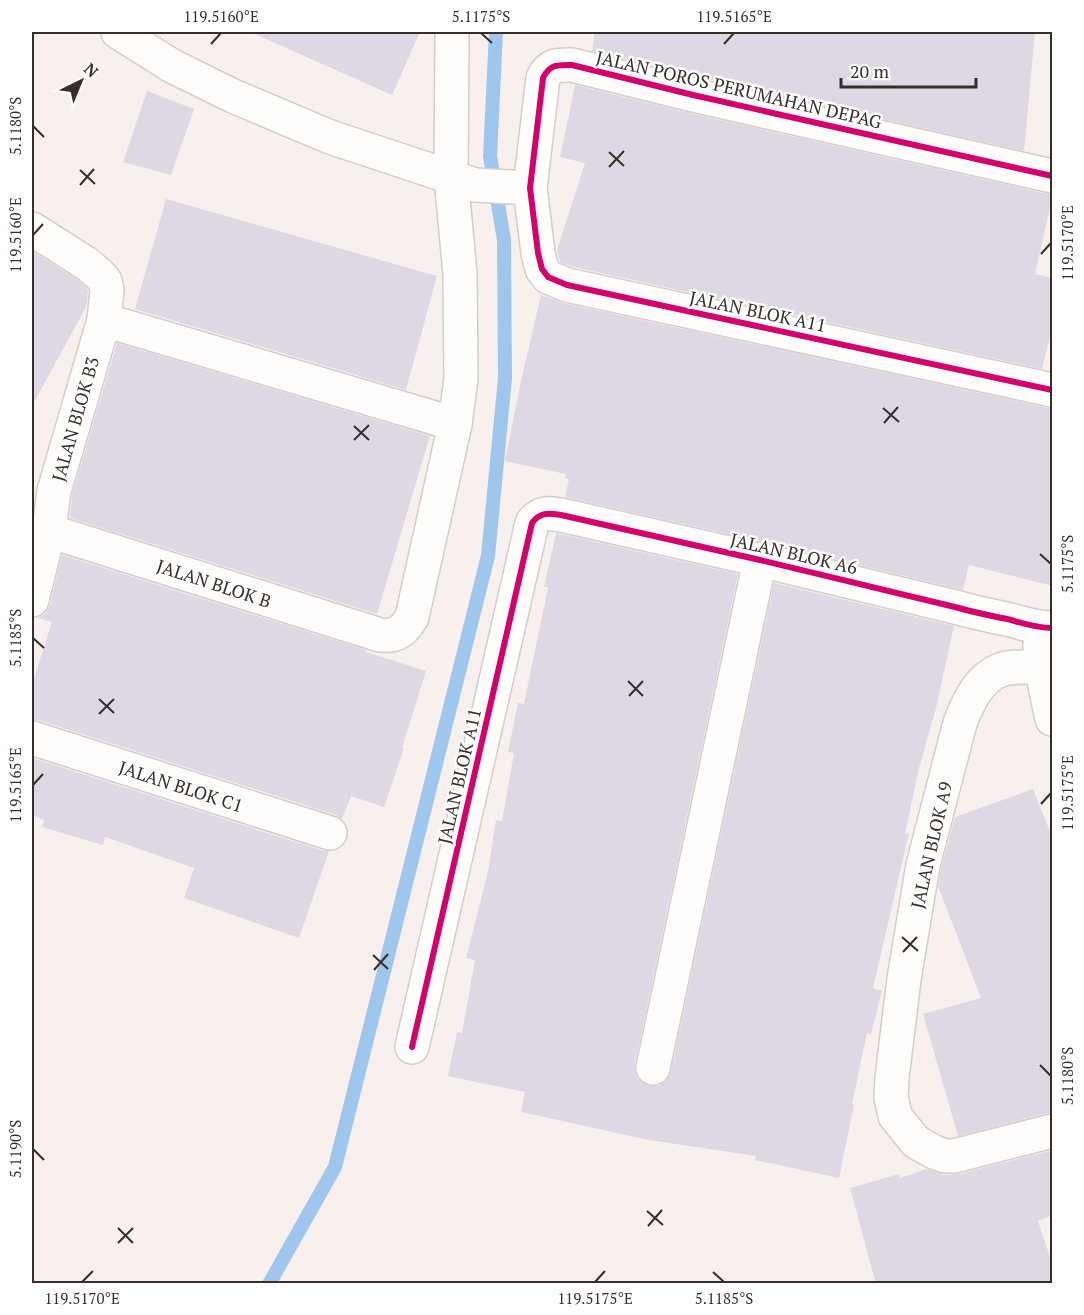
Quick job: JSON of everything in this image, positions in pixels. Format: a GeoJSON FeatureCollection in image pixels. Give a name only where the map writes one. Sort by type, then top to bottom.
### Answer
{"type":"FeatureCollection","features":[{"type":"Feature","properties":{"kind":"street"},"geometry":{"type":"LineString","coordinates":[[118,32],[172,66],[233,96],[330,138],[463,181],[524,187]]}},
{"type":"Feature","properties":{"kind":"street"},"geometry":{"type":"LineString","coordinates":[[104,320],[455,424],[461,379],[460,274],[463,181],[452,32]]}},
{"type":"Feature","properties":{"kind":"street","name":"JALAN POROS PERUMAHAN DEPAG"},"geometry":{"type":"LineString","coordinates":[[524,187],[543,78],[547,71],[556,65],[572,65],[1053,177]]}},
{"type":"Feature","properties":{"kind":"street","name":"JALAN BLOK A11"},"geometry":{"type":"LineString","coordinates":[[524,187],[542,269],[548,277],[567,285],[1053,390]]}},
{"type":"Feature","properties":{"kind":"street","name":"JALAN BLOK B3"},"geometry":{"type":"LineString","coordinates":[[32,229],[99,274],[105,281],[107,290],[104,320],[43,484],[49,531],[32,600]]}},
{"type":"Feature","properties":{"kind":"street","name":"JALAN BLOK B"},"geometry":{"type":"LineString","coordinates":[[49,531],[389,636],[403,630],[412,617],[455,424]]}},
{"type":"Feature","properties":{"kind":"street","name":"JALAN BLOK A6"},"geometry":{"type":"LineString","coordinates":[[540,515],[561,514],[1046,628]]}},
{"type":"Feature","properties":{"kind":"street","name":"JALAN BLOK A11"},"geometry":{"type":"LineString","coordinates":[[412,1047],[532,524],[540,515]]}},
{"type":"Feature","properties":{"kind":"street"},"geometry":{"type":"LineString","coordinates":[[653,1068],[760,560]]}},
{"type":"Feature","properties":{"kind":"street"},"geometry":{"type":"LineString","coordinates":[[1046,628],[1041,668],[1053,719]]}},
{"type":"Feature","properties":{"kind":"street","name":"JALAN BLOK A9"},"geometry":{"type":"LineString","coordinates":[[1041,668],[1002,669],[990,676],[977,688],[960,723],[923,865],[904,979],[891,1097],[895,1116],[916,1142],[945,1156],[954,1156],[1053,1131]]}},
{"type":"Feature","properties":{"kind":"street","name":"JALAN BLOK C1"},"geometry":{"type":"LineString","coordinates":[[32,738],[330,833]]}},
{"type":"Feature","properties":{"kind":"building"},"geometry":{"type":"Polygon","coordinates":[[[250,32],[420,32],[392,95],[250,32]]]}},
{"type":"Feature","properties":{"kind":"building"},"geometry":{"type":"Polygon","coordinates":[[[595,32],[1035,32],[1024,151],[592,51],[595,32]]]}},
{"type":"Feature","properties":{"kind":"building"},"geometry":{"type":"Polygon","coordinates":[[[575,85],[689,113],[1053,194],[1035,274],[1053,278],[1053,324],[1042,369],[573,267],[560,262],[557,250],[585,163],[560,157],[575,85]]]}},
{"type":"Feature","properties":{"kind":"building"},"geometry":{"type":"Polygon","coordinates":[[[147,91],[194,109],[171,175],[123,162],[147,91]]]}},
{"type":"Feature","properties":{"kind":"building"},"geometry":{"type":"Polygon","coordinates":[[[166,199],[437,276],[406,390],[135,309],[166,199]]]}},
{"type":"Feature","properties":{"kind":"building"},"geometry":{"type":"Polygon","coordinates":[[[32,251],[76,279],[88,291],[86,307],[32,406],[32,251]]]}},
{"type":"Feature","properties":{"kind":"building"},"geometry":{"type":"Polygon","coordinates":[[[541,295],[563,303],[1053,408],[1053,586],[969,565],[963,590],[565,497],[569,479],[565,478],[566,474],[505,461],[541,295]]]}},
{"type":"Feature","properties":{"kind":"building"},"geometry":{"type":"Polygon","coordinates":[[[117,343],[430,436],[377,614],[70,518],[72,495],[117,343]]]}},
{"type":"Feature","properties":{"kind":"building"},"geometry":{"type":"Polygon","coordinates":[[[556,533],[738,574],[635,1064],[635,1074],[641,1082],[649,1086],[659,1086],[667,1080],[671,1072],[774,583],[954,626],[905,834],[909,833],[873,988],[882,991],[871,1034],[867,1033],[839,1178],[755,1160],[756,1156],[649,1140],[521,1112],[525,1092],[448,1076],[457,1032],[462,1033],[475,960],[466,958],[488,871],[496,820],[502,821],[514,753],[508,752],[518,703],[524,704],[548,587],[544,587],[556,533]]]}},
{"type":"Feature","properties":{"kind":"building"},"geometry":{"type":"Polygon","coordinates":[[[62,555],[426,671],[384,807],[351,796],[342,819],[336,815],[32,720],[32,685],[52,622],[38,618],[46,613],[50,605],[62,555]]]}},
{"type":"Feature","properties":{"kind":"building"},"geometry":{"type":"Polygon","coordinates":[[[32,758],[329,851],[299,938],[184,898],[194,868],[105,837],[103,845],[42,827],[44,820],[32,815],[32,758]]]}},
{"type":"Feature","properties":{"kind":"building"},"geometry":{"type":"Polygon","coordinates":[[[1033,789],[1053,839],[1053,1113],[958,1136],[923,1014],[981,998],[938,886],[941,869],[955,817],[1033,789]]]}},
{"type":"Feature","properties":{"kind":"building"},"geometry":{"type":"Polygon","coordinates":[[[1053,1150],[1053,1215],[1038,1221],[1053,1266],[1053,1284],[876,1284],[850,1188],[899,1174],[900,1178],[926,1169],[945,1175],[959,1174],[1053,1150]]]}},
{"type":"Feature","properties":{"kind":"waterway"},"geometry":{"type":"LineString","coordinates":[[269,1284],[335,1167],[488,556],[505,378],[504,240],[490,156],[496,32]]}},
{"type":"Feature","properties":{"kind":"cycle path"},"geometry":{"type":"LineString","coordinates":[[1052,176],[693,95],[572,65],[562,65],[551,68],[543,78],[530,188],[542,269],[548,277],[567,285],[1052,390]]}},
{"type":"Feature","properties":{"kind":"cycle path"},"geometry":{"type":"LineString","coordinates":[[412,1047],[532,523],[541,515],[561,515],[1052,628]]}}]}
